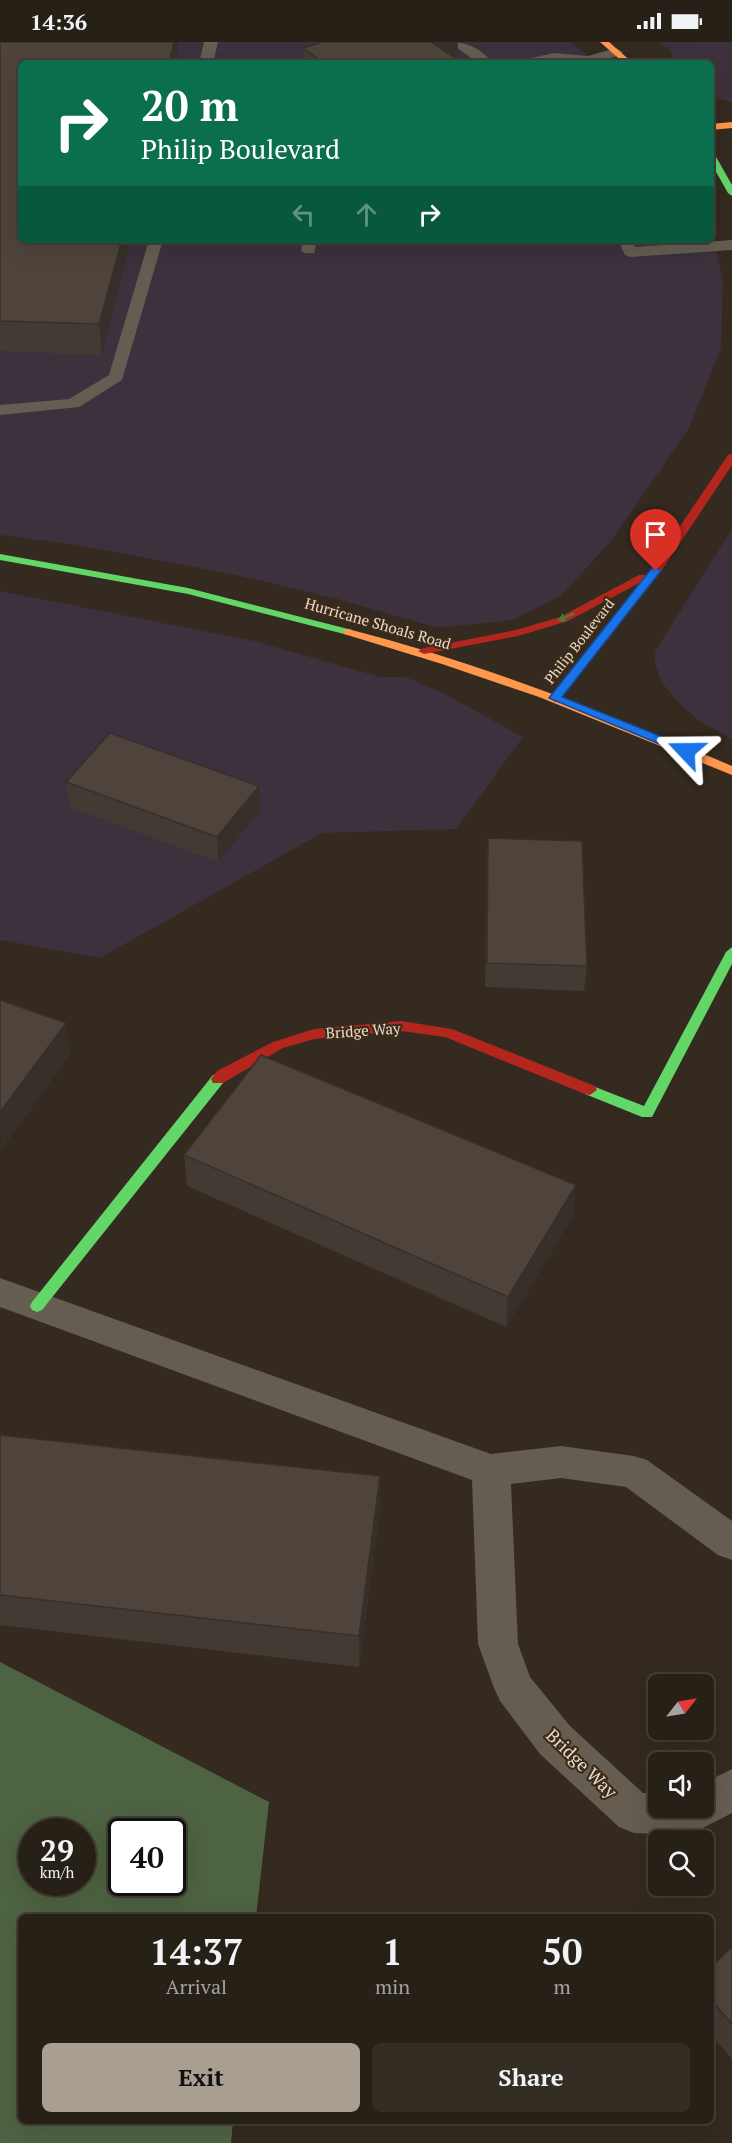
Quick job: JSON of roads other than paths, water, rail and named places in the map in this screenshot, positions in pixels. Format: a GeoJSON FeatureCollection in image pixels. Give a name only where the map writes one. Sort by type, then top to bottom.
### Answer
{"type":"FeatureCollection","features":[{"type":"Feature","properties":{"kind":"street"},"geometry":{"type":"LineString","coordinates":[[613,45],[626,60]]}},
{"type":"Feature","properties":{"kind":"street"},"geometry":{"type":"LineString","coordinates":[[714,127],[732,125]]}},
{"type":"Feature","properties":{"kind":"street"},"geometry":{"type":"LineString","coordinates":[[714,160],[732,193]]}},
{"type":"Feature","properties":{"kind":"street","name":"Philip Boulevard"},"geometry":{"type":"LineString","coordinates":[[555,698],[656,571],[732,457]]}},
{"type":"Feature","properties":{"kind":"street","name":"Hurricane Shoals Road"},"geometry":{"type":"LineString","coordinates":[[0,557],[158,584],[271,610],[422,652],[555,698],[732,771]]}},
{"type":"Feature","properties":{"kind":"street"},"geometry":{"type":"LineString","coordinates":[[422,652],[518,633],[564,619],[656,571]]}},
{"type":"Feature","properties":{"kind":"street","name":"Bridge Way"},"geometry":{"type":"LineString","coordinates":[[37,1306],[176,1129],[222,1075],[278,1045],[314,1034],[401,1026],[447,1032],[647,1113],[732,952]]}},
{"type":"Feature","properties":{"kind":"street"},"geometry":{"type":"LineString","coordinates":[[0,1292],[490,1470],[561,1462],[634,1472],[732,1543]]}},
{"type":"Feature","properties":{"kind":"street","name":"Bridge Way"},"geometry":{"type":"LineString","coordinates":[[490,1470],[498,1644],[514,1688],[555,1740],[634,1813],[648,1814]]}},
{"type":"Feature","properties":{"kind":"street","name":"Bridge Way"},"geometry":{"type":"LineString","coordinates":[[714,1800],[732,1789]]}},
{"type":"Feature","properties":{"kind":"lane"},"geometry":{"type":"LineString","coordinates":[[207,60],[211,42]]}},
{"type":"Feature","properties":{"kind":"lane"},"geometry":{"type":"LineString","coordinates":[[456,42],[483,60]]}},
{"type":"Feature","properties":{"kind":"lane"},"geometry":{"type":"LineString","coordinates":[[554,57],[563,44]]}},
{"type":"Feature","properties":{"kind":"lane"},"geometry":{"type":"LineString","coordinates":[[540,60],[554,57],[588,60],[613,45]]}},
{"type":"Feature","properties":{"kind":"lane"},"geometry":{"type":"LineString","coordinates":[[0,410],[73,404],[116,377],[155,243]]}},
{"type":"Feature","properties":{"kind":"lane"},"geometry":{"type":"LineString","coordinates":[[626,243],[630,252],[732,245]]}}]}
